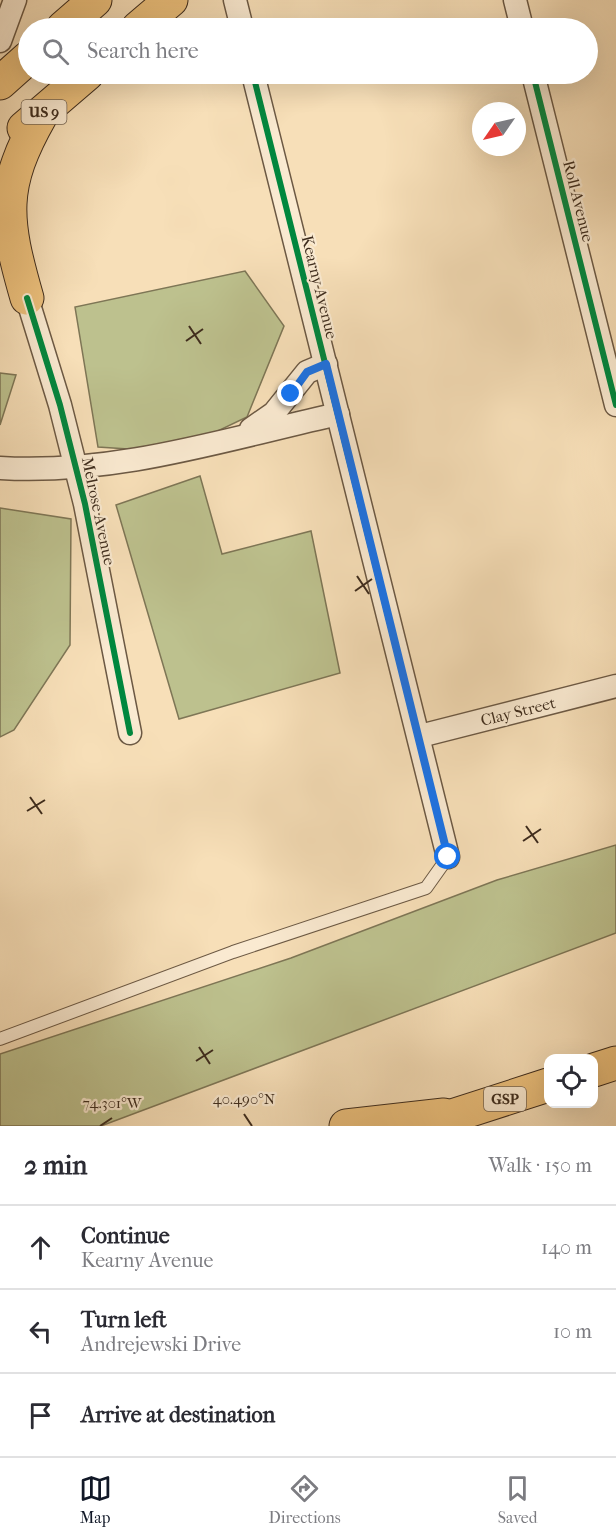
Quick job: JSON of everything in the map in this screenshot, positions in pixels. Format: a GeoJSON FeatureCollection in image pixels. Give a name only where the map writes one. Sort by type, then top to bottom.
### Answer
{"type":"FeatureCollection","features":[{"type":"Feature","properties":{"kind":"highway"},"geometry":{"type":"LineString","coordinates":[[74,18],[95,0]]}},
{"type":"Feature","properties":{"kind":"highway"},"geometry":{"type":"LineString","coordinates":[[150,18],[171,0]]}},
{"type":"Feature","properties":{"kind":"highway"},"geometry":{"type":"LineString","coordinates":[[0,83],[18,67]]}},
{"type":"Feature","properties":{"kind":"highway","name":"US 9"},"geometry":{"type":"LineString","coordinates":[[0,149],[76,84]]}},
{"type":"Feature","properties":{"kind":"highway"},"geometry":{"type":"LineString","coordinates":[[27,298],[7,221],[4,191],[11,162],[40,115]]}},
{"type":"Feature","properties":{"kind":"highway"},"geometry":{"type":"LineString","coordinates":[[0,260],[27,298]]}},
{"type":"Feature","properties":{"kind":"highway"},"geometry":{"type":"LineString","coordinates":[[598,1069],[616,1063]]}},
{"type":"Feature","properties":{"kind":"highway","name":"GSP"},"geometry":{"type":"LineString","coordinates":[[421,1126],[544,1087]]}},
{"type":"Feature","properties":{"kind":"highway"},"geometry":{"type":"LineString","coordinates":[[346,1126],[461,1113]]}},
{"type":"Feature","properties":{"kind":"street"},"geometry":{"type":"LineString","coordinates":[[0,41],[15,0]]}},
{"type":"Feature","properties":{"kind":"street"},"geometry":{"type":"LineString","coordinates":[[235,0],[240,18]]}},
{"type":"Feature","properties":{"kind":"street"},"geometry":{"type":"LineString","coordinates":[[515,0],[520,18]]}},
{"type":"Feature","properties":{"kind":"street","name":"Kearny Avenue"},"geometry":{"type":"LineString","coordinates":[[256,84],[420,736],[448,857]]}},
{"type":"Feature","properties":{"kind":"street","name":"Roll Avenue"},"geometry":{"type":"LineString","coordinates":[[536,84],[616,405]]}},
{"type":"Feature","properties":{"kind":"street","name":"Melrose Avenue"},"geometry":{"type":"LineString","coordinates":[[27,298],[76,468],[130,733]]}},
{"type":"Feature","properties":{"kind":"street"},"geometry":{"type":"LineString","coordinates":[[235,437],[274,413],[307,372],[326,364]]}},
{"type":"Feature","properties":{"kind":"street"},"geometry":{"type":"LineString","coordinates":[[0,468],[76,468],[152,457],[338,414]]}},
{"type":"Feature","properties":{"kind":"street","name":"Clay Street"},"geometry":{"type":"LineString","coordinates":[[420,736],[616,686]]}},
{"type":"Feature","properties":{"kind":"lane"},"geometry":{"type":"LineString","coordinates":[[0,1039],[233,952],[426,888],[448,857]]}},
{"type":"Feature","properties":{"kind":"green space"},"geometry":{"type":"Polygon","coordinates":[[[245,271],[284,326],[247,417],[174,452],[98,447],[75,307],[245,271]]]}},
{"type":"Feature","properties":{"kind":"green space"},"geometry":{"type":"Polygon","coordinates":[[[0,373],[16,375],[0,425],[0,373]]]}},
{"type":"Feature","properties":{"kind":"green space"},"geometry":{"type":"Polygon","coordinates":[[[200,476],[222,554],[311,531],[340,673],[179,719],[116,505],[200,476]]]}},
{"type":"Feature","properties":{"kind":"green space"},"geometry":{"type":"Polygon","coordinates":[[[0,508],[71,519],[70,645],[14,730],[0,737],[0,508]]]}},
{"type":"Feature","properties":{"kind":"green space"},"geometry":{"type":"Polygon","coordinates":[[[616,845],[616,933],[101,1126],[0,1126],[0,1054],[291,958],[497,880],[616,845]]]}},
{"type":"Feature","properties":{"kind":"cycle path"},"geometry":{"type":"LineString","coordinates":[[255,84],[448,857]]}},
{"type":"Feature","properties":{"kind":"cycle path"},"geometry":{"type":"LineString","coordinates":[[536,84],[616,405]]}},
{"type":"Feature","properties":{"kind":"cycle path"},"geometry":{"type":"LineString","coordinates":[[27,298],[60,405],[85,504],[130,733]]}},
{"type":"Feature","properties":{"kind":"route"},"geometry":{"type":"LineString","coordinates":[[291,394],[307,372],[326,364],[420,736],[448,857]]}}]}
